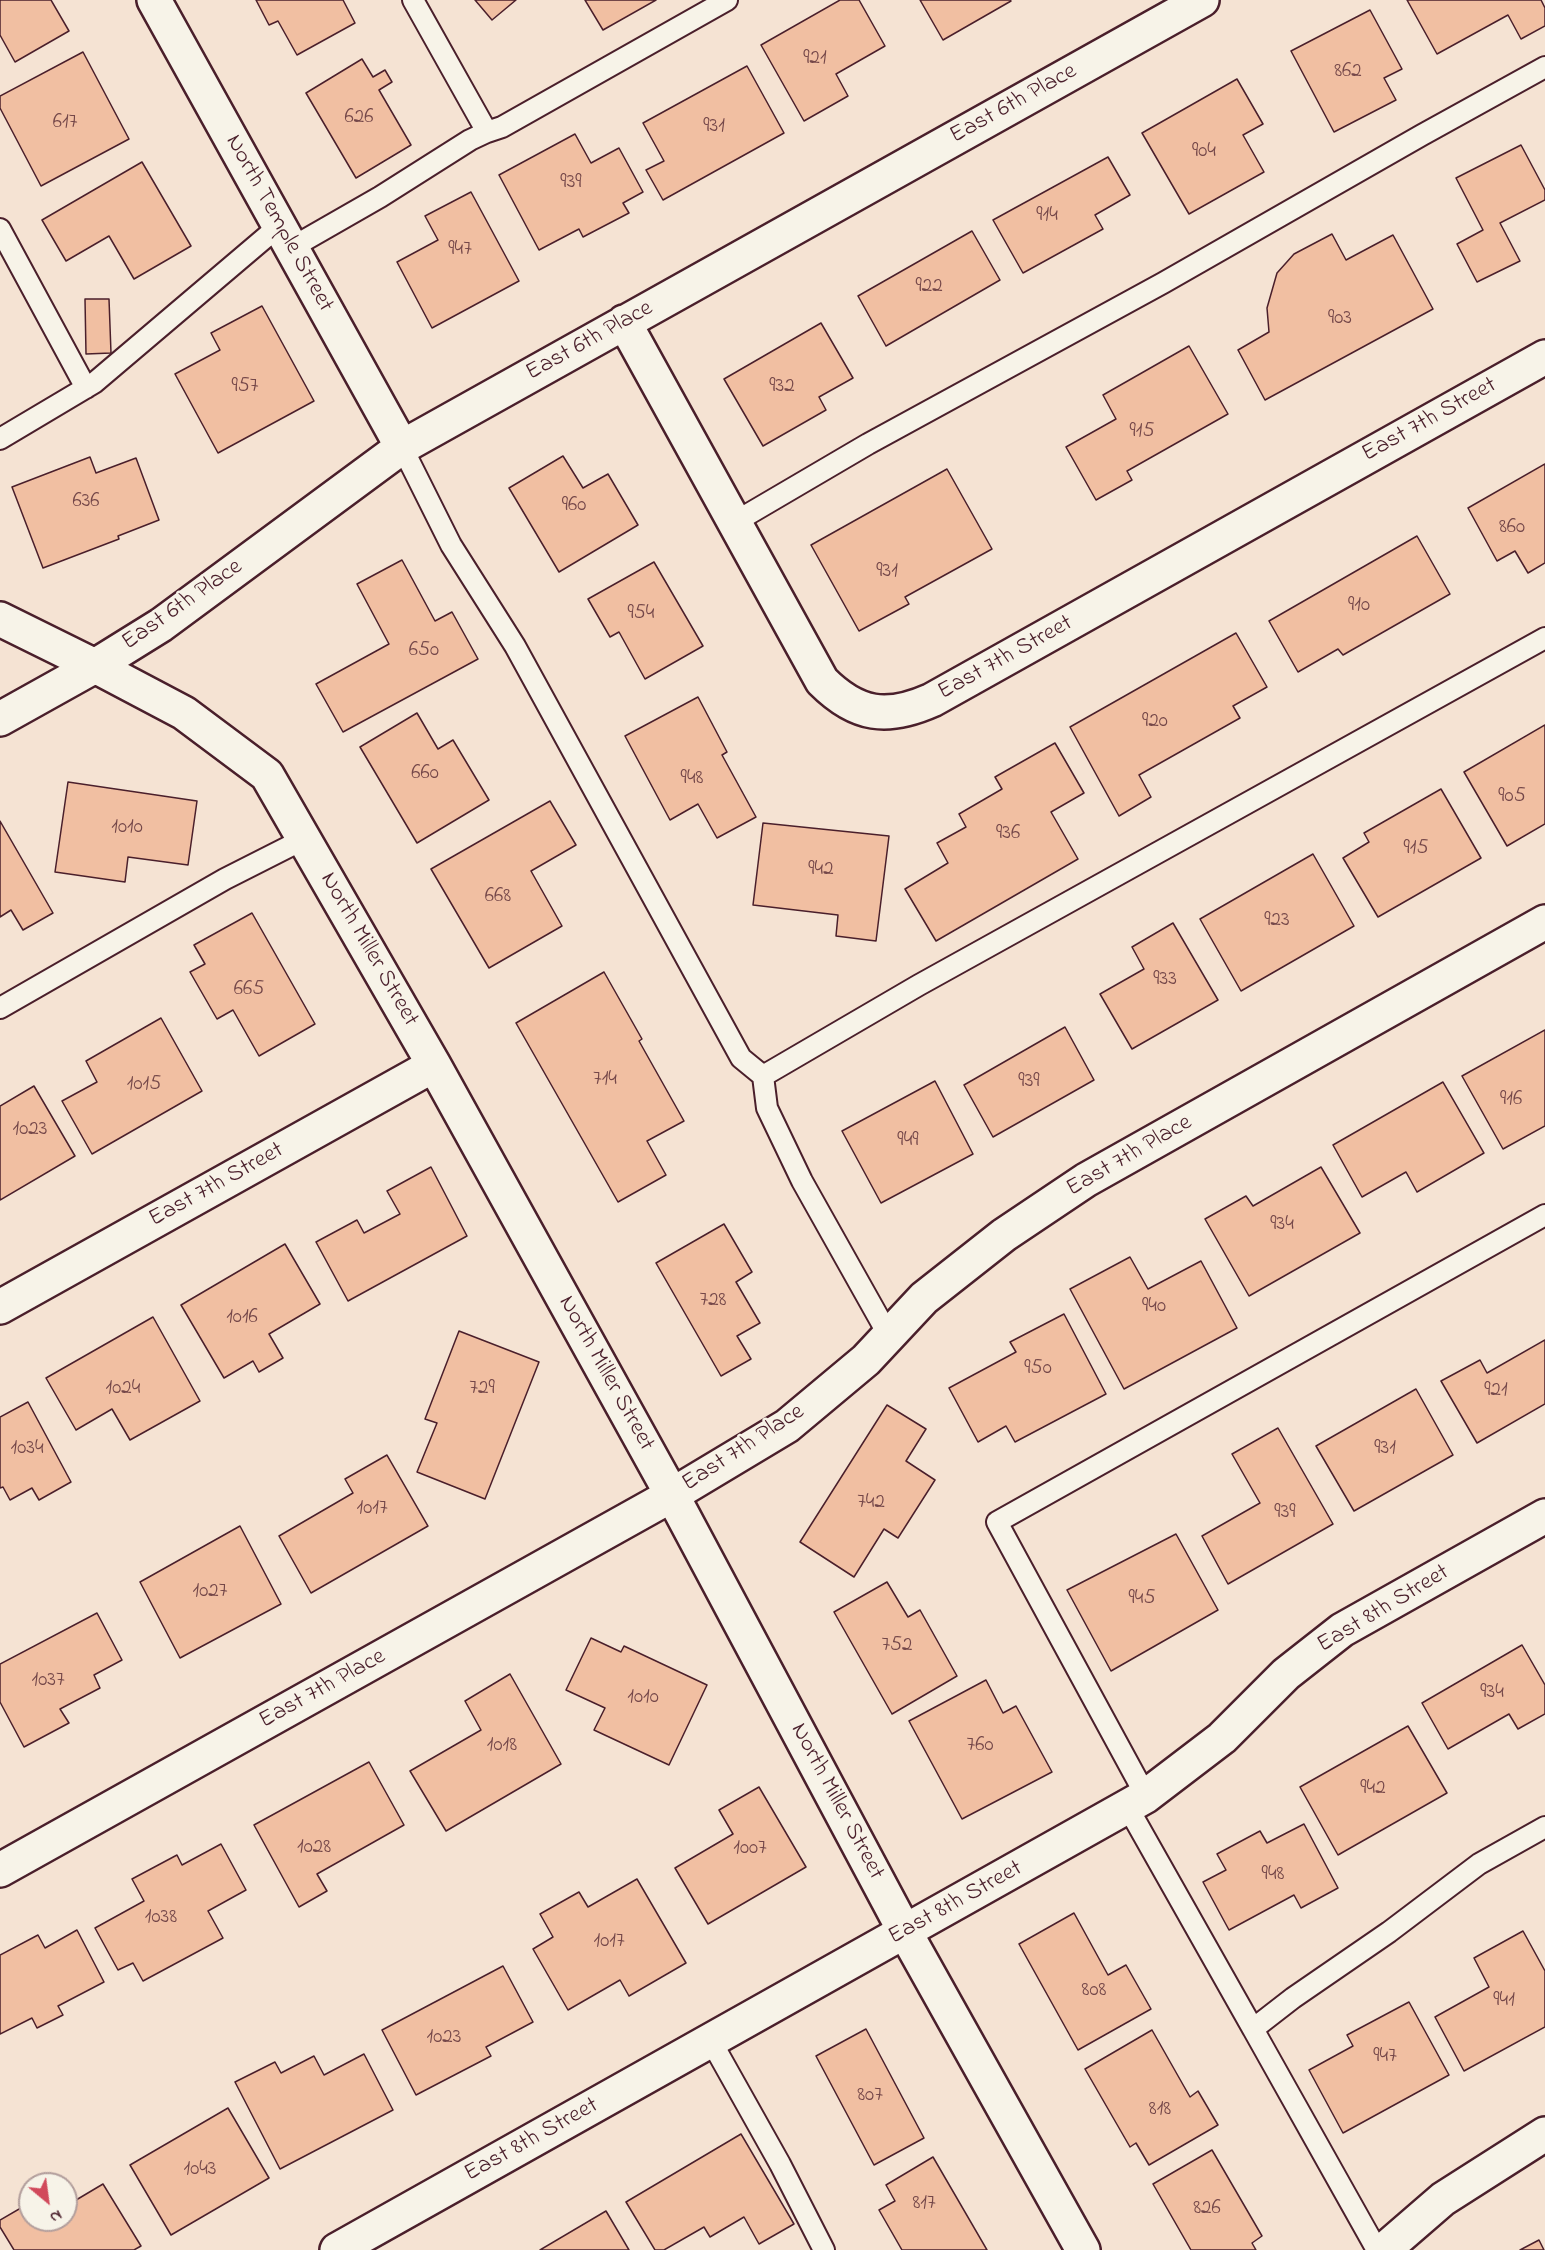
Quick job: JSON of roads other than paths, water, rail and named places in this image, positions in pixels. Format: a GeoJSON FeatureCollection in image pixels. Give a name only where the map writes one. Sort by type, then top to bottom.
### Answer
{"type":"FeatureCollection","features":[{"type":"Feature","properties":{"kind":"street","name":"North Temple Street"},"geometry":{"type":"LineString","coordinates":[[153,0],[402,447]]}},
{"type":"Feature","properties":{"kind":"street","name":"East 6th Place"},"geometry":{"type":"LineString","coordinates":[[0,719],[95,666],[161,625],[402,447],[1202,0]]}},
{"type":"Feature","properties":{"kind":"street","name":"East 7th Street"},"geometry":{"type":"LineString","coordinates":[[624,322],[822,681],[836,695],[851,705],[870,712],[890,713],[913,709],[932,700],[1545,357]]}},
{"type":"Feature","properties":{"kind":"street","name":"North Miller Street"},"geometry":{"type":"LineString","coordinates":[[0,619],[184,713],[267,775],[434,1065],[672,1495],[905,1932],[1083,2250]]}},
{"type":"Feature","properties":{"kind":"street","name":"East 7th Place"},"geometry":{"type":"LineString","coordinates":[[0,1870],[672,1495],[787,1426],[866,1360],[924,1298],[1004,1235],[1086,1180],[1545,922]]}},
{"type":"Feature","properties":{"kind":"street","name":"East 7th Street"},"geometry":{"type":"LineString","coordinates":[[0,1307],[434,1065]]}},
{"type":"Feature","properties":{"kind":"street","name":"East 8th Street"},"geometry":{"type":"LineString","coordinates":[[337,2250],[1137,1801],[1222,1738],[1286,1674],[1342,1630],[1545,1516]]}},
{"type":"Feature","properties":{"kind":"street"},"geometry":{"type":"LineString","coordinates":[[1384,2250],[1443,2199],[1545,2134]]}},
{"type":"Feature","properties":{"kind":"lane"},"geometry":{"type":"LineString","coordinates":[[414,0],[487,132]]}},
{"type":"Feature","properties":{"kind":"lane"},"geometry":{"type":"LineString","coordinates":[[0,439],[86,388],[285,237],[380,197],[470,140],[502,128],[727,0]]}},
{"type":"Feature","properties":{"kind":"lane"},"geometry":{"type":"LineString","coordinates":[[735,522],[868,444],[1163,283],[1422,135],[1545,68]]}},
{"type":"Feature","properties":{"kind":"lane"},"geometry":{"type":"LineString","coordinates":[[0,229],[86,388]]}},
{"type":"Feature","properties":{"kind":"lane"},"geometry":{"type":"LineString","coordinates":[[402,447],[451,545],[515,646],[741,1058],[763,1076],[767,1108],[802,1181],[888,1336]]}},
{"type":"Feature","properties":{"kind":"lane"},"geometry":{"type":"LineString","coordinates":[[763,1076],[920,985],[1545,638]]}},
{"type":"Feature","properties":{"kind":"lane"},"geometry":{"type":"LineString","coordinates":[[0,1008],[225,879],[304,839]]}},
{"type":"Feature","properties":{"kind":"lane"},"geometry":{"type":"LineString","coordinates":[[1377,2250],[1253,2029],[997,1522],[1545,1215]]}},
{"type":"Feature","properties":{"kind":"lane"},"geometry":{"type":"LineString","coordinates":[[1253,2029],[1293,1998],[1389,1932],[1479,1864],[1545,1827]]}},
{"type":"Feature","properties":{"kind":"lane"},"geometry":{"type":"LineString","coordinates":[[711,2041],[780,2164],[824,2250]]}}]}
